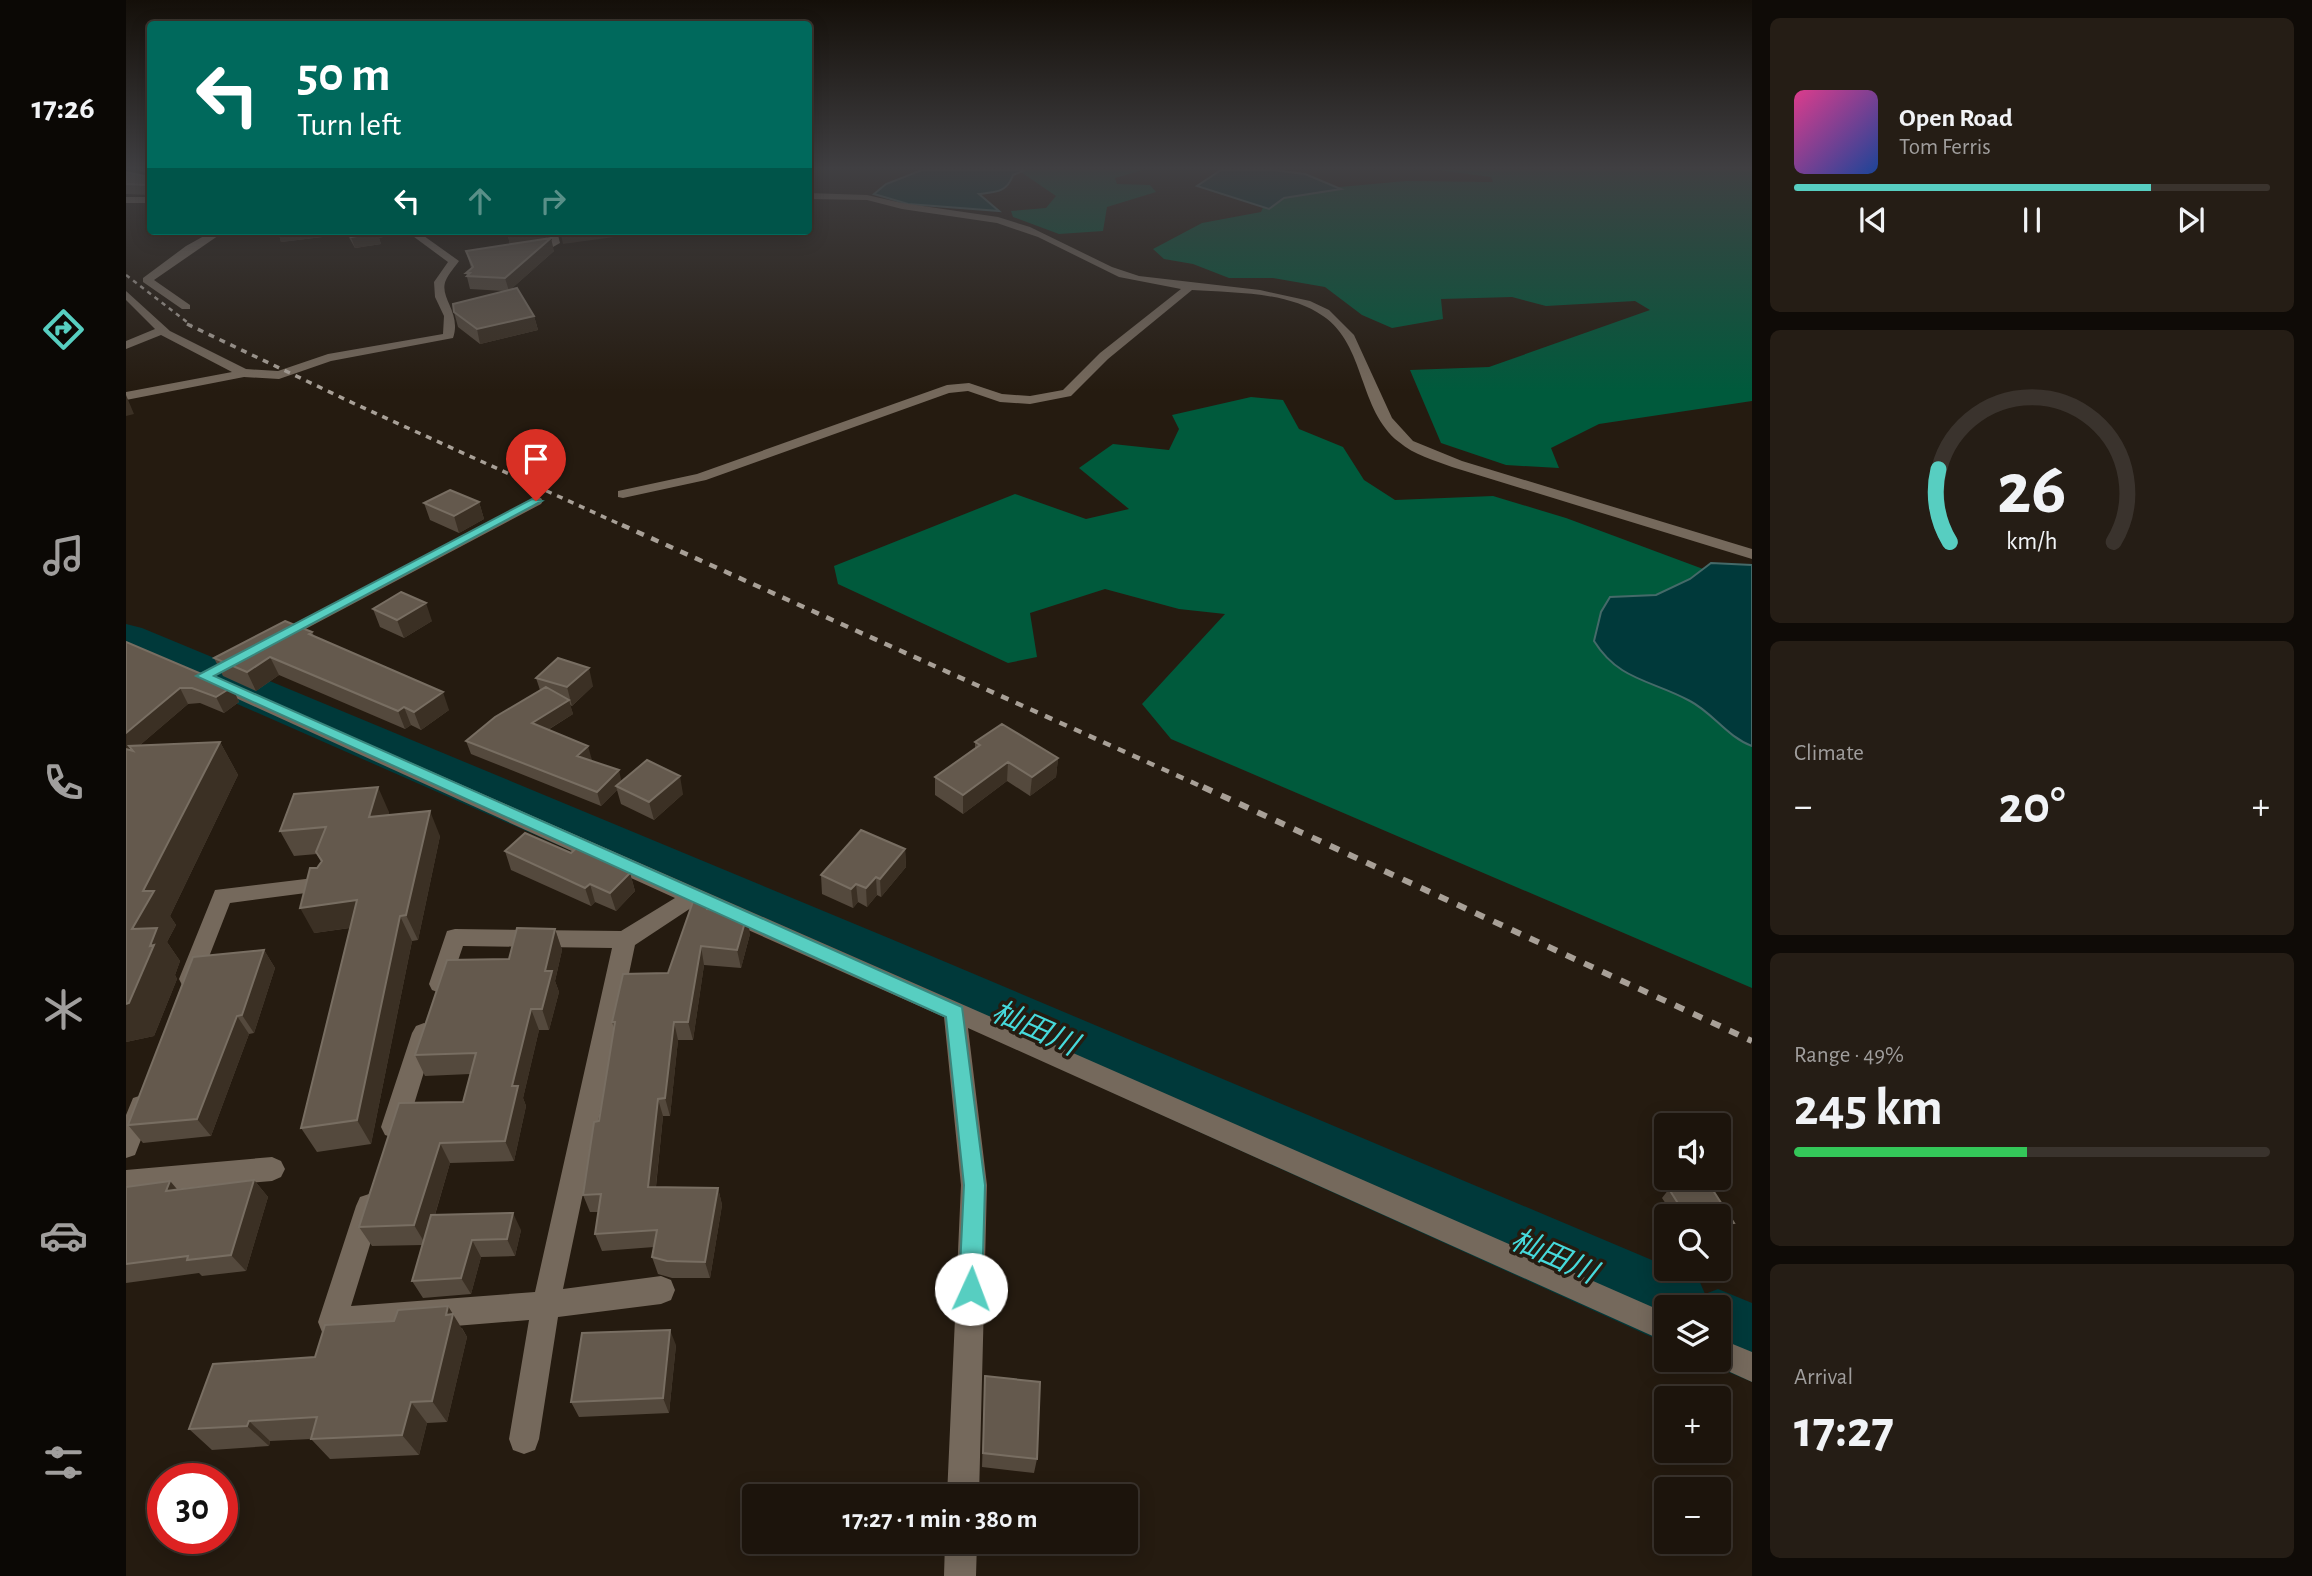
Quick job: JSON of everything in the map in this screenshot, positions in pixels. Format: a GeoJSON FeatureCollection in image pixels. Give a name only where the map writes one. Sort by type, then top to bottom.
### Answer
{"type":"FeatureCollection","features":[{"type":"Feature","properties":{"kind":"street"},"geometry":{"type":"LineString","coordinates":[[186,307],[147,280],[198,244]]}},
{"type":"Feature","properties":{"kind":"street"},"geometry":{"type":"LineString","coordinates":[[126,394],[240,371],[279,375],[328,358],[449,336],[450,316],[440,297],[439,282],[459,260],[432,244]]}},
{"type":"Feature","properties":{"kind":"street"},"geometry":{"type":"LineString","coordinates":[[512,250],[554,244]]}},
{"type":"Feature","properties":{"kind":"street"},"geometry":{"type":"LineString","coordinates":[[1055,244],[1105,269],[1136,279],[1188,288],[1282,298],[1323,311],[1340,323],[1356,347],[1387,421],[1397,435],[1416,447],[1457,464],[1752,554]]}},
{"type":"Feature","properties":{"kind":"street"},"geometry":{"type":"LineString","coordinates":[[623,494],[701,477],[947,389],[969,387],[1000,398],[1030,400],[1067,393],[1104,355],[1188,288]]}},
{"type":"Feature","properties":{"kind":"street"},"geometry":{"type":"LineString","coordinates":[[126,294],[162,329],[240,371]]}},
{"type":"Feature","properties":{"kind":"street"},"geometry":{"type":"LineString","coordinates":[[126,345],[162,329]]}},
{"type":"Feature","properties":{"kind":"street"},"geometry":{"type":"LineString","coordinates":[[265,644],[536,501]]}},
{"type":"Feature","properties":{"kind":"street"},"geometry":{"type":"LineString","coordinates":[[203,672],[692,897],[1105,1076],[1654,1323]]}},
{"type":"Feature","properties":{"kind":"street"},"geometry":{"type":"LineString","coordinates":[[184,996],[222,896],[322,885]]}},
{"type":"Feature","properties":{"kind":"street"},"geometry":{"type":"LineString","coordinates":[[387,1149],[455,937],[625,940],[692,897]]}},
{"type":"Feature","properties":{"kind":"street"},"geometry":{"type":"LineString","coordinates":[[524,1439],[546,1305],[625,940]]}},
{"type":"Feature","properties":{"kind":"street"},"geometry":{"type":"LineString","coordinates":[[955,1012],[974,1185],[963,1484]]}},
{"type":"Feature","properties":{"kind":"street"},"geometry":{"type":"LineString","coordinates":[[126,1147],[150,1084]]}},
{"type":"Feature","properties":{"kind":"street"},"geometry":{"type":"LineString","coordinates":[[126,1182],[272,1169]]}},
{"type":"Feature","properties":{"kind":"street"},"geometry":{"type":"LineString","coordinates":[[374,1189],[332,1322],[546,1305],[661,1290]]}},
{"type":"Feature","properties":{"kind":"street"},"geometry":{"type":"LineString","coordinates":[[1731,1358],[1752,1367]]}},
{"type":"Feature","properties":{"kind":"street"},"geometry":{"type":"LineString","coordinates":[[960,1576],[961,1554]]}},
{"type":"Feature","properties":{"kind":"green space"},"geometry":{"type":"Polygon","coordinates":[[[1163,244],[1752,244],[1752,401],[1599,424],[1551,448],[1559,468],[1506,465],[1441,443],[1410,370],[1489,367],[1650,310],[1635,301],[1546,306],[1512,297],[1441,299],[1443,319],[1392,328],[1362,315],[1325,287],[1273,278],[1229,278],[1193,264],[1164,259],[1153,249],[1163,244]]]}},
{"type":"Feature","properties":{"kind":"green space"},"geometry":{"type":"Polygon","coordinates":[[[1251,397],[1283,400],[1299,429],[1343,447],[1364,480],[1395,500],[1493,496],[1566,518],[1730,579],[1752,581],[1752,988],[1171,739],[1142,704],[1225,614],[1179,609],[1105,589],[1030,613],[1037,657],[1008,663],[838,584],[834,566],[1015,494],[1086,519],[1129,509],[1079,468],[1113,444],[1169,450],[1179,429],[1172,415],[1251,397]]]}},
{"type":"Feature","properties":{"kind":"water"},"geometry":{"type":"Polygon","coordinates":[[[1711,563],[1752,565],[1752,746],[1735,737],[1690,701],[1625,672],[1604,654],[1594,641],[1601,612],[1610,597],[1656,595],[1690,579],[1711,563]]]}},
{"type":"Feature","properties":{"kind":"building"},"geometry":{"type":"Polygon","coordinates":[[[515,244],[545,244],[505,278],[467,276],[470,273],[466,273],[473,267],[466,251],[515,244]]]}},
{"type":"Feature","properties":{"kind":"building"},"geometry":{"type":"Polygon","coordinates":[[[517,288],[534,316],[477,329],[454,312],[453,304],[517,288]]]}},
{"type":"Feature","properties":{"kind":"building"},"geometry":{"type":"Polygon","coordinates":[[[450,490],[479,502],[454,516],[424,503],[450,490]]]}},
{"type":"Feature","properties":{"kind":"building"},"geometry":{"type":"Polygon","coordinates":[[[401,592],[426,603],[397,620],[373,609],[401,592]]]}},
{"type":"Feature","properties":{"kind":"building"},"geometry":{"type":"Polygon","coordinates":[[[285,621],[443,692],[414,712],[404,707],[398,711],[270,657],[247,672],[214,658],[285,621]]]}},
{"type":"Feature","properties":{"kind":"building"},"geometry":{"type":"Polygon","coordinates":[[[126,642],[232,687],[216,697],[192,688],[180,688],[126,733],[126,642]]]}},
{"type":"Feature","properties":{"kind":"building"},"geometry":{"type":"Polygon","coordinates":[[[558,658],[589,668],[567,687],[536,678],[558,658]]]}},
{"type":"Feature","properties":{"kind":"building"},"geometry":{"type":"Polygon","coordinates":[[[546,687],[569,700],[532,723],[588,746],[577,756],[619,770],[597,792],[466,741],[495,717],[546,687]]]}},
{"type":"Feature","properties":{"kind":"building"},"geometry":{"type":"Polygon","coordinates":[[[1002,724],[1058,758],[1032,777],[1008,762],[963,795],[935,777],[980,745],[975,742],[1002,724]]]}},
{"type":"Feature","properties":{"kind":"building"},"geometry":{"type":"Polygon","coordinates":[[[220,742],[143,891],[154,891],[132,929],[157,928],[150,946],[154,945],[129,1003],[126,1004],[126,749],[133,751],[129,746],[220,742]]]}},
{"type":"Feature","properties":{"kind":"building"},"geometry":{"type":"Polygon","coordinates":[[[647,760],[680,776],[649,802],[616,786],[647,760]]]}},
{"type":"Feature","properties":{"kind":"building"},"geometry":{"type":"Polygon","coordinates":[[[378,787],[369,817],[430,811],[406,915],[400,916],[357,1120],[301,1128],[357,900],[300,908],[310,868],[317,868],[322,861],[316,852],[326,827],[280,831],[294,794],[378,787]]]}},
{"type":"Feature","properties":{"kind":"building"},"geometry":{"type":"Polygon","coordinates":[[[861,830],[905,849],[880,879],[876,877],[866,888],[856,884],[851,889],[821,875],[861,830]]]}},
{"type":"Feature","properties":{"kind":"building"},"geometry":{"type":"Polygon","coordinates":[[[525,833],[571,853],[583,842],[616,857],[609,863],[630,873],[610,893],[590,884],[585,888],[505,851],[525,833]]]}},
{"type":"Feature","properties":{"kind":"building"},"geometry":{"type":"Polygon","coordinates":[[[696,893],[708,898],[707,909],[737,911],[747,915],[737,950],[701,946],[688,1022],[674,1022],[665,1098],[658,1099],[648,1187],[718,1188],[705,1262],[667,1261],[652,1257],[657,1230],[595,1234],[601,1194],[583,1195],[594,1122],[599,1121],[615,1022],[612,1022],[623,974],[668,973],[696,893]]]}},
{"type":"Feature","properties":{"kind":"building"},"geometry":{"type":"Polygon","coordinates":[[[517,928],[555,929],[545,971],[552,971],[542,1009],[531,1009],[512,1086],[518,1086],[505,1141],[440,1143],[414,1225],[359,1227],[399,1103],[463,1102],[476,1053],[415,1055],[447,960],[509,959],[517,928]]]}},
{"type":"Feature","properties":{"kind":"building"},"geometry":{"type":"Polygon","coordinates":[[[264,950],[242,1015],[237,1016],[197,1119],[128,1125],[193,957],[264,950]]]}},
{"type":"Feature","properties":{"kind":"building"},"geometry":{"type":"Polygon","coordinates":[[[254,1180],[231,1255],[187,1260],[188,1256],[126,1264],[126,1187],[170,1181],[166,1191],[254,1180]]]}},
{"type":"Feature","properties":{"kind":"building"},"geometry":{"type":"Polygon","coordinates":[[[1670,1190],[1713,1190],[1722,1204],[1678,1204],[1670,1190]]]}},
{"type":"Feature","properties":{"kind":"building"},"geometry":{"type":"Polygon","coordinates":[[[513,1213],[507,1239],[472,1240],[461,1278],[412,1281],[431,1215],[513,1213]]]}},
{"type":"Feature","properties":{"kind":"building"},"geometry":{"type":"Polygon","coordinates":[[[448,1306],[446,1315],[453,1314],[432,1401],[411,1402],[402,1435],[311,1439],[317,1417],[249,1421],[247,1426],[189,1429],[213,1364],[315,1357],[325,1325],[394,1321],[398,1310],[448,1306]]]}},
{"type":"Feature","properties":{"kind":"building"},"geometry":{"type":"Polygon","coordinates":[[[670,1330],[663,1398],[571,1402],[582,1333],[670,1330]]]}},
{"type":"Feature","properties":{"kind":"building"},"geometry":{"type":"Polygon","coordinates":[[[985,1376],[1040,1382],[1037,1459],[983,1453],[985,1376]]]}},
{"type":"Feature","properties":{"kind":"waterway","name":"杣田川"},"geometry":{"type":"LineString","coordinates":[[126,638],[870,956],[1654,1299]]}},
{"type":"Feature","properties":{"kind":"waterway","name":"杣田川"},"geometry":{"type":"LineString","coordinates":[[1731,1334],[1752,1343]]}},
{"type":"Feature","properties":{"kind":"railway"},"geometry":{"type":"LineString","coordinates":[[126,275],[191,325]]}},
{"type":"Feature","properties":{"kind":"railway"},"geometry":{"type":"LineString","coordinates":[[187,324],[355,404],[626,527]]}},
{"type":"Feature","properties":{"kind":"railway"},"geometry":{"type":"LineString","coordinates":[[622,525],[1207,789]]}},
{"type":"Feature","properties":{"kind":"railway"},"geometry":{"type":"LineString","coordinates":[[1203,787],[1752,1041]]}},
{"type":"Feature","properties":{"kind":"route"},"geometry":{"type":"LineString","coordinates":[[536,501],[203,676],[569,842],[955,1012],[974,1185],[971,1289]]}}]}
